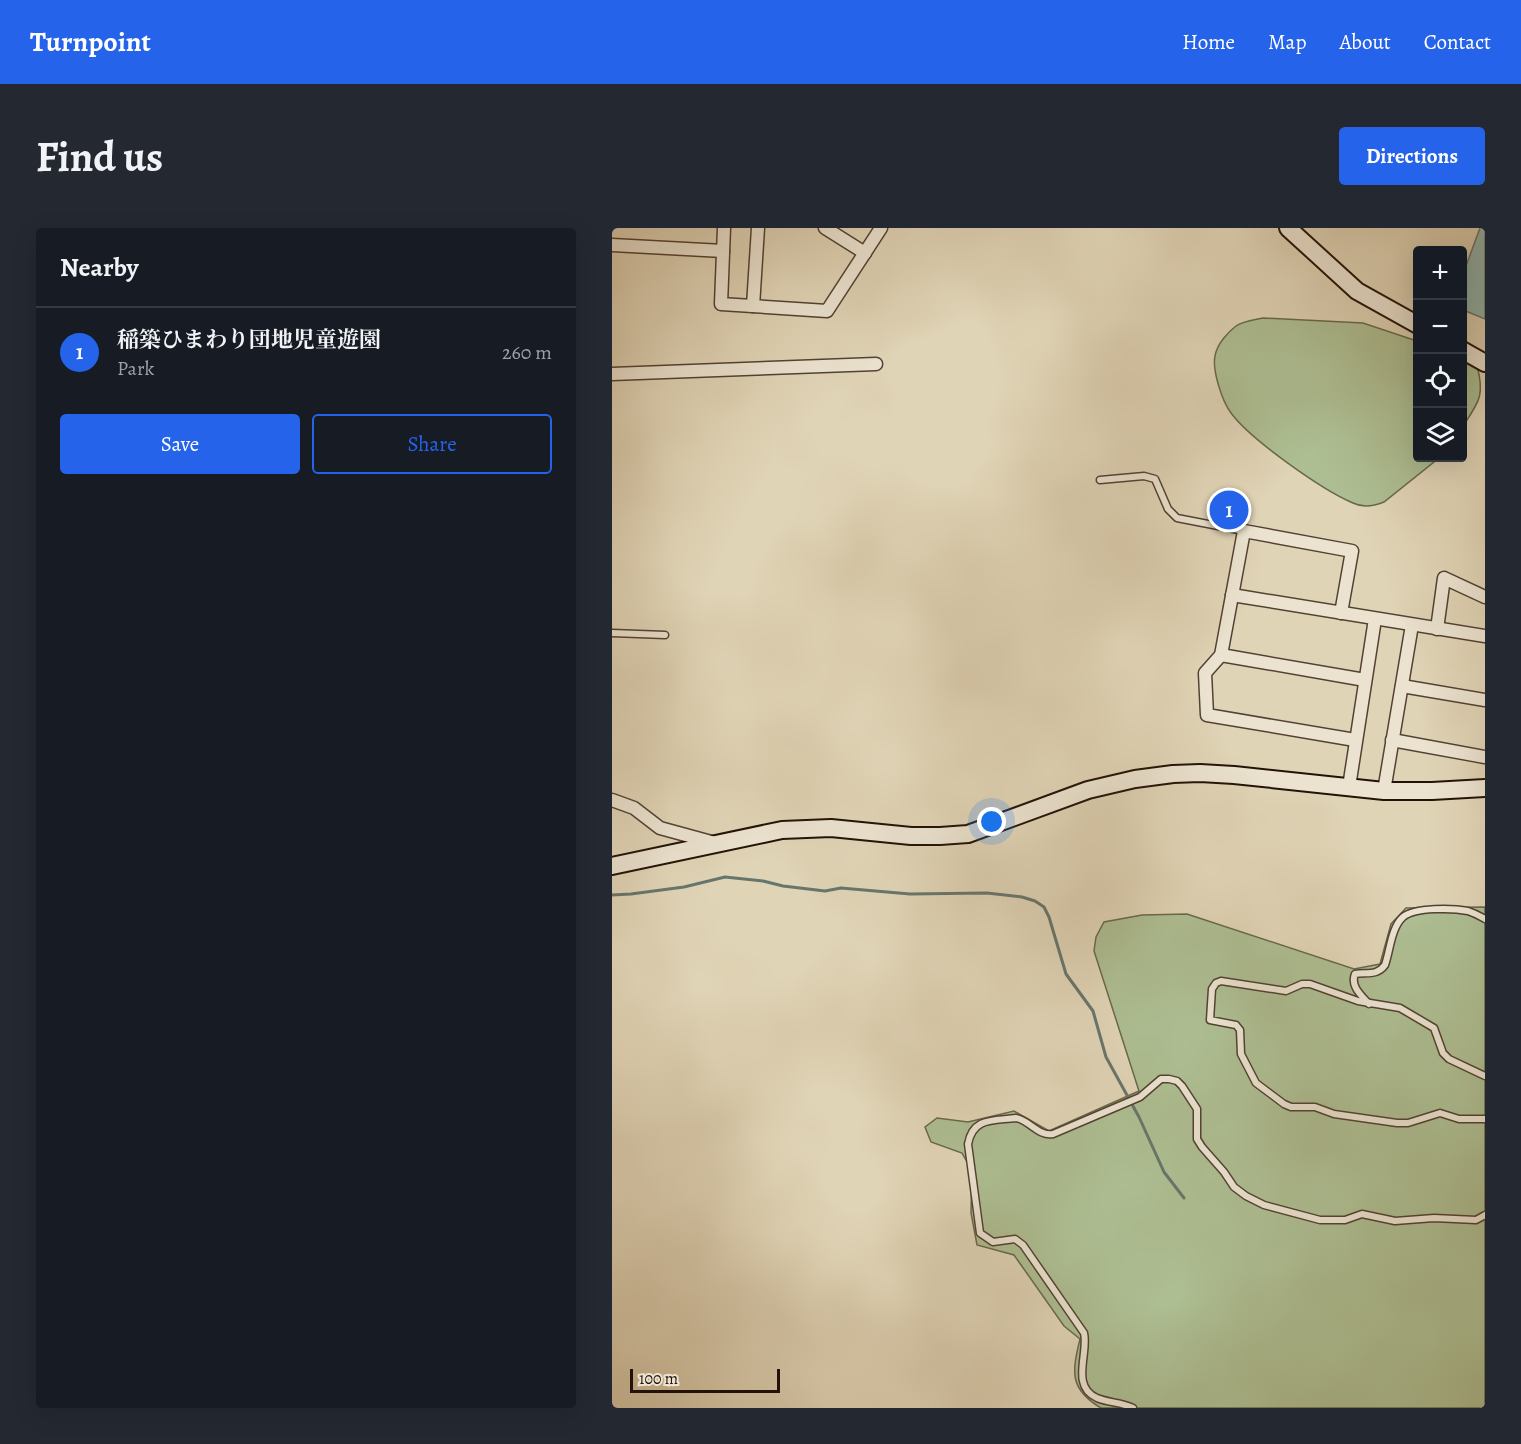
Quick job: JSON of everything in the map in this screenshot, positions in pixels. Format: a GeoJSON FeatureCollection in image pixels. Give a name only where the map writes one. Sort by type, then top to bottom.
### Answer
{"type":"FeatureCollection","features":[{"type":"Feature","properties":{"kind":"street"},"geometry":{"type":"LineString","coordinates":[[724,228],[721,304],[827,311],[881,228]]}},
{"type":"Feature","properties":{"kind":"street"},"geometry":{"type":"LineString","coordinates":[[753,306],[758,228]]}},
{"type":"Feature","properties":{"kind":"street"},"geometry":{"type":"LineString","coordinates":[[825,228],[864,253]]}},
{"type":"Feature","properties":{"kind":"street"},"geometry":{"type":"LineString","coordinates":[[1288,228],[1357,291],[1413,322]]}},
{"type":"Feature","properties":{"kind":"street"},"geometry":{"type":"LineString","coordinates":[[612,245],[723,251]]}},
{"type":"Feature","properties":{"kind":"street"},"geometry":{"type":"LineString","coordinates":[[1467,353],[1485,363]]}},
{"type":"Feature","properties":{"kind":"street"},"geometry":{"type":"LineString","coordinates":[[612,374],[876,364]]}},
{"type":"Feature","properties":{"kind":"street"},"geometry":{"type":"LineString","coordinates":[[1341,613],[1352,551],[1244,531],[1221,654],[1205,673],[1207,715],[1355,741]]}},
{"type":"Feature","properties":{"kind":"street"},"geometry":{"type":"LineString","coordinates":[[1437,629],[1444,578],[1485,597]]}},
{"type":"Feature","properties":{"kind":"street"},"geometry":{"type":"LineString","coordinates":[[1232,595],[1485,636]]}},
{"type":"Feature","properties":{"kind":"street"},"geometry":{"type":"LineString","coordinates":[[1349,787],[1375,619]]}},
{"type":"Feature","properties":{"kind":"street"},"geometry":{"type":"LineString","coordinates":[[1384,791],[1412,625]]}},
{"type":"Feature","properties":{"kind":"street"},"geometry":{"type":"LineString","coordinates":[[1221,654],[1365,680]]}},
{"type":"Feature","properties":{"kind":"street"},"geometry":{"type":"LineString","coordinates":[[1402,686],[1485,700]]}},
{"type":"Feature","properties":{"kind":"street"},"geometry":{"type":"LineString","coordinates":[[1392,740],[1485,757]]}},
{"type":"Feature","properties":{"kind":"street"},"geometry":{"type":"LineString","coordinates":[[612,866],[782,830],[831,828],[940,837],[968,834],[1088,790],[1135,779],[1173,774],[1200,773],[1384,791],[1485,788]]}},
{"type":"Feature","properties":{"kind":"street"},"geometry":{"type":"LineString","coordinates":[[612,800],[634,808],[660,828],[715,843]]}},
{"type":"Feature","properties":{"kind":"lane"},"geometry":{"type":"LineString","coordinates":[[1100,480],[1144,476],[1155,478],[1168,508],[1177,518],[1244,531]]}},
{"type":"Feature","properties":{"kind":"lane"},"geometry":{"type":"LineString","coordinates":[[612,633],[665,635]]}},
{"type":"Feature","properties":{"kind":"lane"},"geometry":{"type":"LineString","coordinates":[[1369,1004],[1353,984],[1353,978],[1358,973],[1370,974],[1381,971],[1403,917],[1421,911],[1452,910],[1470,912],[1485,919]]}},
{"type":"Feature","properties":{"kind":"lane"},"geometry":{"type":"LineString","coordinates":[[1485,1076],[1449,1059],[1443,1053],[1434,1028],[1400,1008],[1369,1004],[1310,984],[1302,984],[1286,991],[1221,981],[1212,988],[1209,1020],[1236,1025],[1240,1030],[1241,1054],[1256,1083],[1284,1104],[1291,1107],[1315,1107],[1334,1114],[1397,1123],[1408,1123],[1440,1113],[1459,1119],[1485,1119]]}},
{"type":"Feature","properties":{"kind":"lane"},"geometry":{"type":"LineString","coordinates":[[1133,1408],[1123,1402],[1099,1398],[1091,1394],[1086,1387],[1081,1368],[1084,1333],[1049,1286],[1023,1245],[1015,1239],[993,1242],[980,1233],[968,1144],[970,1134],[981,1122],[1016,1118],[1044,1134],[1053,1134],[1140,1097],[1161,1079],[1169,1078],[1178,1081],[1197,1109],[1197,1139],[1202,1148],[1234,1187],[1246,1197],[1264,1205],[1320,1220],[1345,1220],[1362,1214],[1395,1221],[1434,1218],[1476,1220],[1485,1215]]}},
{"type":"Feature","properties":{"kind":"green space"},"geometry":{"type":"Polygon","coordinates":[[[1263,318],[1363,323],[1413,340],[1413,462],[1434,462],[1384,502],[1365,506],[1357,505],[1340,496],[1288,463],[1240,424],[1224,401],[1218,385],[1214,362],[1218,347],[1236,326],[1263,318]]]}},
{"type":"Feature","properties":{"kind":"green space"},"geometry":{"type":"Polygon","coordinates":[[[1467,362],[1477,366],[1480,391],[1477,404],[1467,420],[1467,362]]]}},
{"type":"Feature","properties":{"kind":"green space"},"geometry":{"type":"Polygon","coordinates":[[[1216,493],[1247,499],[1242,523],[1237,525],[1212,521],[1216,493]]]}},
{"type":"Feature","properties":{"kind":"green space"},"geometry":{"type":"Polygon","coordinates":[[[1485,907],[1485,1408],[1101,1408],[1091,1401],[1078,1387],[1076,1379],[1075,1361],[1080,1339],[1064,1326],[1014,1255],[977,1245],[971,1213],[972,1170],[962,1153],[931,1142],[925,1127],[937,1118],[968,1122],[1014,1111],[1049,1131],[1139,1091],[1094,951],[1096,937],[1104,922],[1142,915],[1187,914],[1354,969],[1380,964],[1391,924],[1406,908],[1485,907]]]}},
{"type":"Feature","properties":{"kind":"water"},"geometry":{"type":"Polygon","coordinates":[[[1480,228],[1485,228],[1485,319],[1467,312],[1467,263],[1480,228]]]}},
{"type":"Feature","properties":{"kind":"waterway"},"geometry":{"type":"LineString","coordinates":[[612,895],[684,887],[725,877],[825,891],[841,888],[910,894],[987,893],[1022,897],[1035,901],[1044,907],[1049,917],[1066,974],[1093,1011],[1106,1057],[1139,1117],[1164,1172],[1184,1198]]}},
{"type":"Feature","properties":{"kind":"place","name":"稲築ひまわり団地児童遊園"},"geometry":{"type":"Point","coordinates":[1229,510]}}]}
